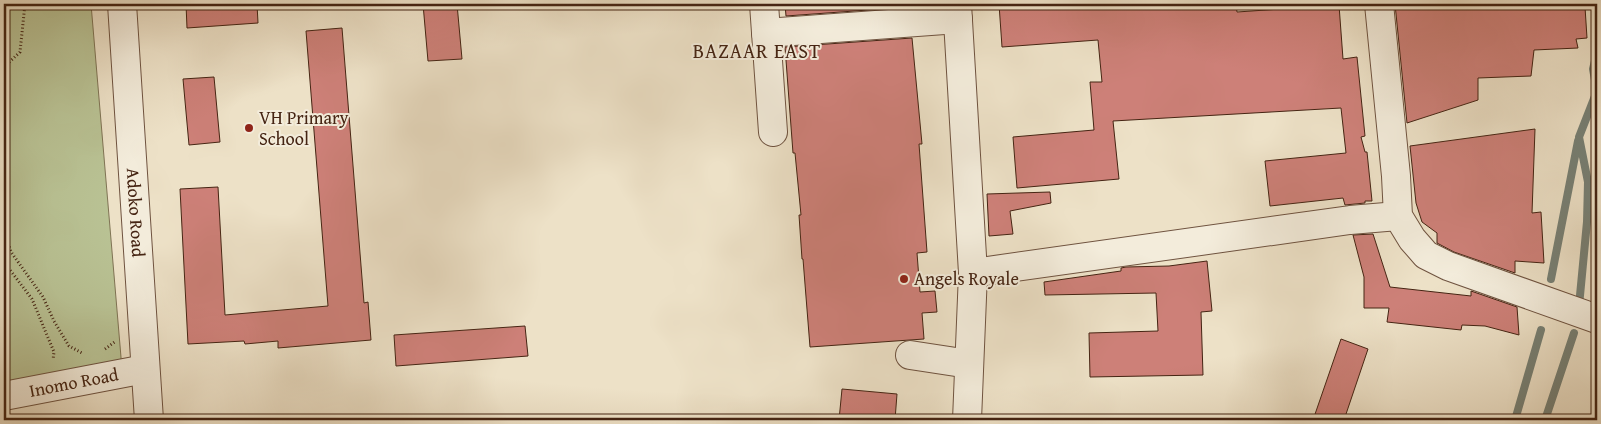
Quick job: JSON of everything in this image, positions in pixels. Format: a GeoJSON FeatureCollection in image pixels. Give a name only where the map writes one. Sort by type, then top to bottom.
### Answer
{"type":"FeatureCollection","features":[{"type":"Feature","properties":{"kind":"street","name":"Adoko Road"},"geometry":{"type":"LineString","coordinates":[[122,4],[148,420]]}},
{"type":"Feature","properties":{"kind":"street"},"geometry":{"type":"LineString","coordinates":[[764,4],[773,132]]}},
{"type":"Feature","properties":{"kind":"street"},"geometry":{"type":"LineString","coordinates":[[1379,4],[1396,176],[1398,216],[1412,238],[1426,255],[1448,266],[1597,319]]}},
{"type":"Feature","properties":{"kind":"street"},"geometry":{"type":"LineString","coordinates":[[766,34],[958,11],[972,272],[967,420]]}},
{"type":"Feature","properties":{"kind":"street"},"geometry":{"type":"LineString","coordinates":[[972,272],[1350,220],[1398,216]]}},
{"type":"Feature","properties":{"kind":"street"},"geometry":{"type":"LineString","coordinates":[[910,355],[970,364]]}},
{"type":"Feature","properties":{"kind":"street","name":"Inomo Road"},"geometry":{"type":"LineString","coordinates":[[4,396],[145,369]]}},
{"type":"Feature","properties":{"kind":"path"},"geometry":{"type":"LineString","coordinates":[[4,67],[20,52],[24,4]]}},
{"type":"Feature","properties":{"kind":"path"},"geometry":{"type":"LineString","coordinates":[[4,109],[6,113],[4,130]]}},
{"type":"Feature","properties":{"kind":"path"},"geometry":{"type":"LineString","coordinates":[[4,230],[11,252],[43,297],[54,321],[70,346],[84,354]]}},
{"type":"Feature","properties":{"kind":"path"},"geometry":{"type":"LineString","coordinates":[[4,262],[32,299],[54,352],[52,368]]}},
{"type":"Feature","properties":{"kind":"path"},"geometry":{"type":"LineString","coordinates":[[98,353],[120,339],[120,346]]}},
{"type":"Feature","properties":{"kind":"green space"},"geometry":{"type":"Polygon","coordinates":[[[4,4],[91,4],[122,369],[4,391],[4,4]]]}},
{"type":"Feature","properties":{"kind":"building"},"geometry":{"type":"Polygon","coordinates":[[[186,4],[257,4],[258,23],[187,28],[186,4]]]}},
{"type":"Feature","properties":{"kind":"building"},"geometry":{"type":"Polygon","coordinates":[[[423,4],[457,4],[462,59],[428,61],[423,4]]]}},
{"type":"Feature","properties":{"kind":"building"},"geometry":{"type":"Polygon","coordinates":[[[785,4],[909,4],[909,7],[786,16],[785,4]]]}},
{"type":"Feature","properties":{"kind":"building"},"geometry":{"type":"Polygon","coordinates":[[[999,4],[1236,4],[1237,12],[1339,5],[1343,59],[1357,57],[1365,136],[1361,137],[1365,152],[1367,152],[1372,201],[1345,205],[1343,198],[1270,206],[1265,161],[1346,153],[1341,108],[1113,121],[1119,179],[1017,188],[1013,137],[1094,130],[1090,82],[1102,82],[1098,40],[1002,47],[999,4]]]}},
{"type":"Feature","properties":{"kind":"building"},"geometry":{"type":"Polygon","coordinates":[[[1395,4],[1577,4],[1577,8],[1585,7],[1587,38],[1576,39],[1578,48],[1534,50],[1531,76],[1478,78],[1478,100],[1407,123],[1395,4]]]}},
{"type":"Feature","properties":{"kind":"building"},"geometry":{"type":"Polygon","coordinates":[[[342,28],[364,303],[368,302],[371,340],[278,348],[278,341],[245,344],[244,341],[188,344],[180,189],[218,187],[225,315],[328,306],[306,31],[342,28]]]}},
{"type":"Feature","properties":{"kind":"building"},"geometry":{"type":"Polygon","coordinates":[[[912,38],[922,144],[919,144],[927,252],[917,253],[920,292],[935,291],[937,312],[922,313],[924,339],[810,347],[799,215],[801,215],[795,153],[793,153],[785,47],[912,38]]]}},
{"type":"Feature","properties":{"kind":"building"},"geometry":{"type":"Polygon","coordinates":[[[214,77],[220,142],[189,145],[183,79],[214,77]]]}},
{"type":"Feature","properties":{"kind":"building"},"geometry":{"type":"Polygon","coordinates":[[[1535,129],[1532,213],[1541,212],[1544,263],[1515,261],[1515,273],[1454,252],[1437,243],[1437,233],[1422,222],[1416,203],[1410,146],[1535,129]]]}},
{"type":"Feature","properties":{"kind":"building"},"geometry":{"type":"Polygon","coordinates":[[[1050,192],[1051,203],[1010,211],[1013,234],[989,236],[987,194],[1050,192]]]}},
{"type":"Feature","properties":{"kind":"building"},"geometry":{"type":"Polygon","coordinates":[[[1373,234],[1390,287],[1471,296],[1471,291],[1517,307],[1519,335],[1485,326],[1462,325],[1461,330],[1387,322],[1389,308],[1364,308],[1364,277],[1353,235],[1373,234]]]}},
{"type":"Feature","properties":{"kind":"building"},"geometry":{"type":"Polygon","coordinates":[[[1207,261],[1212,311],[1201,312],[1203,375],[1090,377],[1089,333],[1158,331],[1156,293],[1045,295],[1044,282],[1121,271],[1121,268],[1126,267],[1169,266],[1207,261]]]}},
{"type":"Feature","properties":{"kind":"building"},"geometry":{"type":"Polygon","coordinates":[[[525,326],[528,356],[396,366],[394,335],[525,326]]]}},
{"type":"Feature","properties":{"kind":"building"},"geometry":{"type":"Polygon","coordinates":[[[1341,339],[1368,349],[1344,420],[1313,420],[1341,339]]]}},
{"type":"Feature","properties":{"kind":"building"},"geometry":{"type":"Polygon","coordinates":[[[842,389],[897,394],[895,420],[839,420],[842,389]]]}},
{"type":"Feature","properties":{"kind":"waterway"},"geometry":{"type":"LineString","coordinates":[[1579,306],[1587,222],[1588,182],[1579,137],[1597,91],[1593,69],[1597,53]]}},
{"type":"Feature","properties":{"kind":"waterway"},"geometry":{"type":"LineString","coordinates":[[1551,279],[1578,141]]}},
{"type":"Feature","properties":{"kind":"waterway"},"geometry":{"type":"LineString","coordinates":[[1515,420],[1541,330]]}},
{"type":"Feature","properties":{"kind":"waterway"},"geometry":{"type":"LineString","coordinates":[[1545,420],[1574,333]]}},
{"type":"Feature","properties":{"kind":"place","name":"VH Primary School"},"geometry":{"type":"Point","coordinates":[249,128]}},
{"type":"Feature","properties":{"kind":"place","name":"Angels Royale"},"geometry":{"type":"Point","coordinates":[904,279]}},
{"type":"Feature","properties":{"kind":"district","name":"BAZAAR EAST"},"geometry":{"type":"Point","coordinates":[757,51]}}]}
